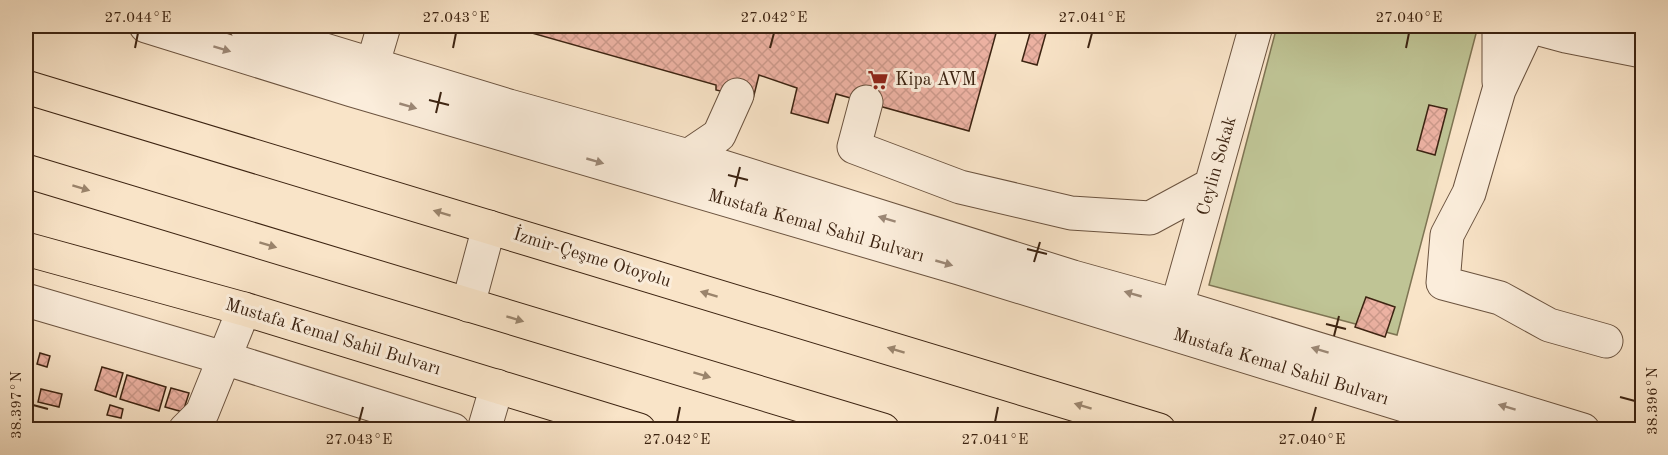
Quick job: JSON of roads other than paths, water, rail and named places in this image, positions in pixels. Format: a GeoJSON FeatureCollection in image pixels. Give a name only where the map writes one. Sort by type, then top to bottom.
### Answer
{"type":"FeatureCollection","features":[{"type":"Feature","properties":{"kind":"main road","name":"İzmir-Çeşme Otoyolu"},"geometry":{"type":"LineString","coordinates":[[26,87],[1159,429]]}},
{"type":"Feature","properties":{"kind":"main road"},"geometry":{"type":"LineString","coordinates":[[26,171],[883,429]]}},
{"type":"Feature","properties":{"kind":"main road","name":"Mustafa Kemal Sahil Bulvarı"},"geometry":{"type":"LineString","coordinates":[[26,249],[244,309],[639,429]]}},
{"type":"Feature","properties":{"kind":"street","name":"Mustafa Kemal Sahil Bulvarı"},"geometry":{"type":"LineString","coordinates":[[146,26],[352,90],[959,268],[1485,429]]}},
{"type":"Feature","properties":{"kind":"street","name":"Mustafa Kemal Sahil Bulvarı"},"geometry":{"type":"LineString","coordinates":[[246,26],[310,35],[373,63],[509,106],[688,156],[1063,273],[1583,429]]}},
{"type":"Feature","properties":{"kind":"street"},"geometry":{"type":"LineString","coordinates":[[373,63],[384,26]]}},
{"type":"Feature","properties":{"kind":"street","name":"Ceylin Sokak"},"geometry":{"type":"LineString","coordinates":[[1178,306],[1256,26]]}},
{"type":"Feature","properties":{"kind":"street"},"geometry":{"type":"LineString","coordinates":[[1498,26],[1499,90]]}},
{"type":"Feature","properties":{"kind":"street"},"geometry":{"type":"LineString","coordinates":[[1606,341],[1550,325],[1500,298],[1443,284],[1447,235],[1469,193],[1499,90],[1529,26],[1642,51]]}},
{"type":"Feature","properties":{"kind":"street"},"geometry":{"type":"LineString","coordinates":[[688,156],[719,135],[737,95]]}},
{"type":"Feature","properties":{"kind":"street"},"geometry":{"type":"LineString","coordinates":[[866,102],[854,147],[960,187],[1071,213],[1150,218],[1211,185]]}},
{"type":"Feature","properties":{"kind":"street"},"geometry":{"type":"LineString","coordinates":[[468,305],[489,227]]}},
{"type":"Feature","properties":{"kind":"street"},"geometry":{"type":"LineString","coordinates":[[26,300],[224,357],[453,429]]}},
{"type":"Feature","properties":{"kind":"street"},"geometry":{"type":"LineString","coordinates":[[185,429],[202,412],[244,309]]}},
{"type":"Feature","properties":{"kind":"street"},"geometry":{"type":"LineString","coordinates":[[484,429],[497,386]]}},
{"type":"Feature","properties":{"kind":"place","name":"Kipa AVM"},"geometry":{"type":"Point","coordinates":[878,80]}}]}
